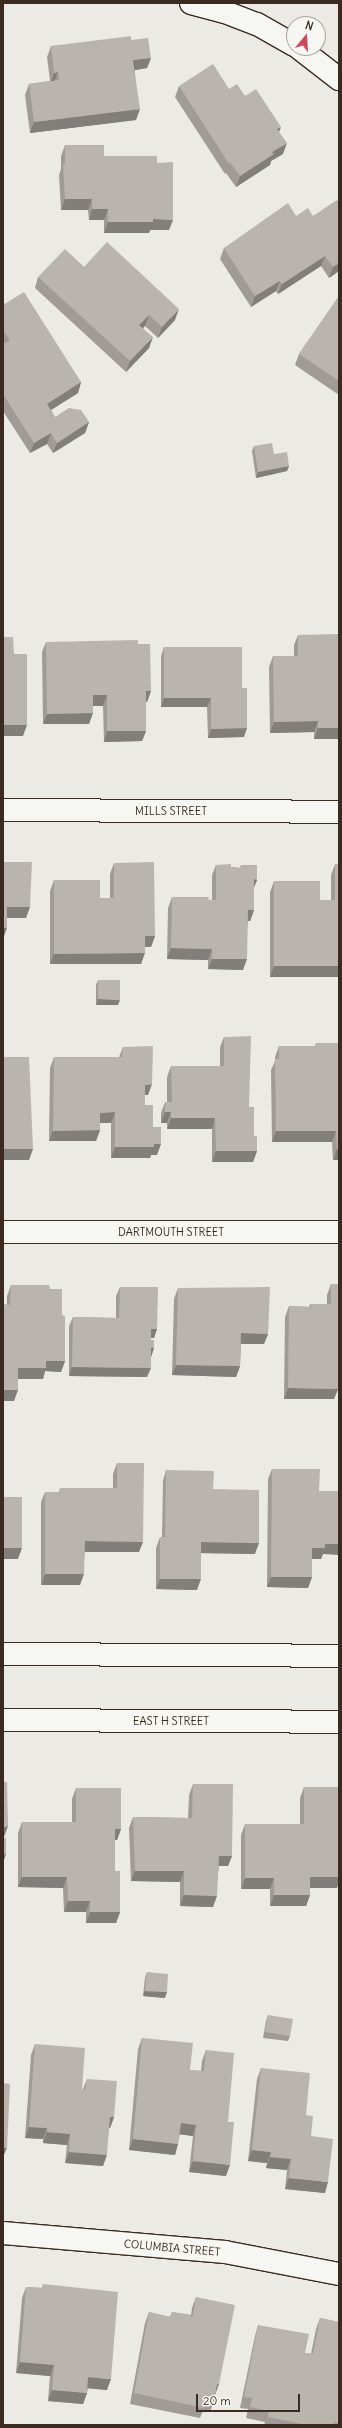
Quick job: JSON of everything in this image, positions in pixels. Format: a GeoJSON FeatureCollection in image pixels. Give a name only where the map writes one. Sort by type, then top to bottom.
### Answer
{"type":"FeatureCollection","features":[{"type":"Feature","properties":{"kind":"street"},"geometry":{"type":"LineString","coordinates":[[191,3],[224,12],[250,22],[286,41]]}},
{"type":"Feature","properties":{"kind":"street"},"geometry":{"type":"LineString","coordinates":[[309,56],[339,79]]}},
{"type":"Feature","properties":{"kind":"street","name":"MILLS STREET"},"geometry":{"type":"LineString","coordinates":[[3,810],[339,812]]}},
{"type":"Feature","properties":{"kind":"street","name":"DARTMOUTH STREET"},"geometry":{"type":"LineString","coordinates":[[3,1232],[339,1232]]}},
{"type":"Feature","properties":{"kind":"street"},"geometry":{"type":"LineString","coordinates":[[3,1654],[339,1656]]}},
{"type":"Feature","properties":{"kind":"street","name":"EAST H STREET"},"geometry":{"type":"LineString","coordinates":[[3,1720],[339,1722]]}},
{"type":"Feature","properties":{"kind":"street","name":"COLUMBIA STREET"},"geometry":{"type":"LineString","coordinates":[[3,2233],[224,2252],[339,2274]]}},
{"type":"Feature","properties":{"kind":"building"},"geometry":{"type":"Polygon","coordinates":[[[131,36],[131,40],[148,38],[151,58],[133,60],[140,109],[34,122],[29,84],[59,80],[58,72],[54,73],[51,46],[131,36]]]}},
{"type":"Feature","properties":{"kind":"building"},"geometry":{"type":"Polygon","coordinates":[[[213,64],[229,89],[237,84],[245,96],[256,89],[281,127],[277,129],[287,143],[272,152],[274,154],[240,176],[230,162],[229,164],[179,86],[213,64]]]}},
{"type":"Feature","properties":{"kind":"building"},"geometry":{"type":"Polygon","coordinates":[[[65,145],[104,145],[104,156],[157,156],[157,163],[173,162],[173,220],[153,219],[153,222],[108,222],[108,209],[92,209],[92,199],[65,199],[63,164],[65,164],[65,145]]]}},
{"type":"Feature","properties":{"kind":"building"},"geometry":{"type":"Polygon","coordinates":[[[337,200],[339,203],[339,263],[333,267],[325,256],[282,284],[280,281],[255,296],[224,248],[288,203],[296,216],[308,208],[313,216],[337,200]]]}},
{"type":"Feature","properties":{"kind":"building"},"geometry":{"type":"Polygon","coordinates":[[[107,242],[179,309],[162,327],[149,315],[139,325],[153,337],[130,361],[38,277],[65,249],[84,267],[107,242]]]}},
{"type":"Feature","properties":{"kind":"building"},"geometry":{"type":"Polygon","coordinates":[[[24,292],[81,382],[47,404],[55,417],[69,408],[81,410],[89,422],[57,443],[51,433],[34,443],[3,394],[3,344],[10,340],[3,330],[3,305],[24,292]]]}},
{"type":"Feature","properties":{"kind":"building"},"geometry":{"type":"Polygon","coordinates":[[[339,296],[339,381],[299,354],[339,296]]]}},
{"type":"Feature","properties":{"kind":"building"},"geometry":{"type":"Polygon","coordinates":[[[272,443],[274,454],[287,452],[289,466],[258,472],[254,446],[272,443]]]}},
{"type":"Feature","properties":{"kind":"building"},"geometry":{"type":"Polygon","coordinates":[[[339,634],[339,728],[318,728],[318,721],[274,722],[273,656],[298,656],[298,635],[339,634]]]}},
{"type":"Feature","properties":{"kind":"building"},"geometry":{"type":"Polygon","coordinates":[[[3,637],[13,637],[14,654],[27,654],[27,725],[3,725],[3,637]]]}},
{"type":"Feature","properties":{"kind":"building"},"geometry":{"type":"Polygon","coordinates":[[[138,640],[138,644],[150,644],[151,691],[146,691],[146,731],[107,731],[107,695],[93,695],[93,713],[47,714],[46,642],[138,640]]]}},
{"type":"Feature","properties":{"kind":"building"},"geometry":{"type":"Polygon","coordinates":[[[164,647],[242,647],[242,688],[247,688],[247,728],[211,729],[211,698],[164,698],[164,647]]]}},
{"type":"Feature","properties":{"kind":"building"},"geometry":{"type":"Polygon","coordinates":[[[3,862],[32,862],[30,907],[7,907],[7,928],[3,928],[3,862]]]}},
{"type":"Feature","properties":{"kind":"building"},"geometry":{"type":"Polygon","coordinates":[[[154,862],[155,936],[145,936],[145,953],[54,954],[54,880],[100,880],[100,898],[114,898],[114,863],[154,862]]]}},
{"type":"Feature","properties":{"kind":"building"},"geometry":{"type":"Polygon","coordinates":[[[231,864],[231,867],[241,868],[241,865],[257,865],[257,880],[254,879],[254,910],[248,910],[247,959],[212,959],[212,949],[171,948],[172,897],[209,897],[208,900],[216,900],[216,865],[231,864]]]}},
{"type":"Feature","properties":{"kind":"building"},"geometry":{"type":"Polygon","coordinates":[[[335,864],[339,864],[339,966],[274,966],[274,881],[320,881],[320,900],[335,900],[335,864]]]}},
{"type":"Feature","properties":{"kind":"building"},"geometry":{"type":"Polygon","coordinates":[[[98,980],[120,980],[120,1000],[98,999],[98,980]]]}},
{"type":"Feature","properties":{"kind":"building"},"geometry":{"type":"Polygon","coordinates":[[[251,1036],[249,1107],[254,1107],[254,1136],[257,1136],[257,1151],[216,1151],[215,1118],[171,1118],[171,1112],[165,1112],[165,1102],[172,1102],[171,1066],[224,1066],[224,1037],[251,1036]]]}},
{"type":"Feature","properties":{"kind":"building"},"geometry":{"type":"Polygon","coordinates":[[[316,1043],[339,1043],[339,1149],[337,1149],[336,1131],[276,1131],[275,1059],[279,1059],[279,1046],[315,1046],[316,1043]]]}},
{"type":"Feature","properties":{"kind":"building"},"geometry":{"type":"Polygon","coordinates":[[[153,1046],[152,1084],[145,1085],[145,1105],[153,1105],[153,1127],[161,1127],[161,1144],[154,1144],[154,1147],[115,1147],[115,1112],[100,1113],[100,1130],[53,1131],[54,1057],[122,1057],[123,1047],[153,1046]]]}},
{"type":"Feature","properties":{"kind":"building"},"geometry":{"type":"Polygon","coordinates":[[[3,1057],[29,1057],[33,1149],[3,1149],[3,1057]]]}},
{"type":"Feature","properties":{"kind":"building"},"geometry":{"type":"Polygon","coordinates":[[[331,1284],[339,1284],[338,1389],[288,1388],[289,1306],[311,1307],[310,1304],[331,1304],[331,1284]]]}},
{"type":"Feature","properties":{"kind":"building"},"geometry":{"type":"Polygon","coordinates":[[[11,1285],[49,1285],[50,1289],[62,1289],[62,1315],[65,1316],[65,1361],[46,1361],[46,1368],[18,1368],[18,1390],[3,1390],[3,1304],[10,1305],[11,1285]]]}},
{"type":"Feature","properties":{"kind":"building"},"geometry":{"type":"Polygon","coordinates":[[[120,1287],[158,1287],[157,1329],[151,1329],[151,1340],[154,1340],[154,1348],[151,1348],[151,1368],[72,1367],[73,1317],[119,1318],[120,1287]]]}},
{"type":"Feature","properties":{"kind":"building"},"geometry":{"type":"Polygon","coordinates":[[[270,1287],[268,1334],[241,1333],[240,1366],[176,1365],[178,1288],[270,1287]]]}},
{"type":"Feature","properties":{"kind":"building"},"geometry":{"type":"Polygon","coordinates":[[[117,1463],[144,1463],[143,1542],[85,1541],[84,1574],[45,1574],[45,1492],[60,1492],[60,1488],[117,1488],[117,1463]]]}},
{"type":"Feature","properties":{"kind":"building"},"geometry":{"type":"Polygon","coordinates":[[[272,1469],[320,1469],[319,1491],[339,1491],[339,1544],[325,1544],[325,1548],[312,1548],[312,1577],[271,1577],[272,1469]]]}},
{"type":"Feature","properties":{"kind":"building"},"geometry":{"type":"Polygon","coordinates":[[[166,1470],[214,1471],[213,1489],[259,1490],[259,1543],[201,1542],[201,1579],[160,1579],[160,1537],[165,1537],[166,1470]]]}},
{"type":"Feature","properties":{"kind":"building"},"geometry":{"type":"Polygon","coordinates":[[[3,1497],[22,1497],[22,1548],[3,1548],[3,1497]]]}},
{"type":"Feature","properties":{"kind":"building"},"geometry":{"type":"Polygon","coordinates":[[[3,1782],[7,1782],[8,1826],[3,1827],[3,1782]]]}},
{"type":"Feature","properties":{"kind":"building"},"geometry":{"type":"Polygon","coordinates":[[[193,1784],[233,1784],[232,1856],[219,1856],[217,1896],[184,1895],[184,1871],[135,1871],[133,1817],[192,1818],[193,1784]]]}},
{"type":"Feature","properties":{"kind":"building"},"geometry":{"type":"Polygon","coordinates":[[[304,1787],[339,1787],[339,1877],[310,1877],[310,1895],[274,1895],[274,1878],[245,1878],[245,1824],[304,1824],[304,1787]]]}},
{"type":"Feature","properties":{"kind":"building"},"geometry":{"type":"Polygon","coordinates":[[[76,1788],[121,1788],[121,1829],[115,1829],[115,1871],[120,1871],[120,1912],[90,1912],[90,1901],[68,1901],[67,1877],[22,1877],[22,1822],[76,1822],[76,1788]]]}},
{"type":"Feature","properties":{"kind":"building"},"geometry":{"type":"Polygon","coordinates":[[[3,1838],[6,1838],[6,1854],[3,1854],[3,1838]]]}},
{"type":"Feature","properties":{"kind":"building"},"geometry":{"type":"Polygon","coordinates":[[[147,1972],[168,1974],[167,1992],[145,1991],[147,1972]]]}},
{"type":"Feature","properties":{"kind":"building"},"geometry":{"type":"Polygon","coordinates":[[[268,2015],[293,2019],[290,2036],[265,2032],[268,2015]]]}},
{"type":"Feature","properties":{"kind":"building"},"geometry":{"type":"Polygon","coordinates":[[[142,2038],[193,2043],[190,2070],[204,2071],[206,2050],[234,2053],[228,2122],[234,2122],[230,2165],[193,2161],[196,2125],[181,2123],[178,2144],[133,2139],[142,2038]]]}},
{"type":"Feature","properties":{"kind":"building"},"geometry":{"type":"Polygon","coordinates":[[[35,2044],[85,2048],[82,2089],[85,2090],[87,2079],[117,2081],[114,2117],[110,2117],[107,2155],[69,2152],[70,2134],[47,2132],[47,2128],[29,2127],[35,2044]]]}},
{"type":"Feature","properties":{"kind":"building"},"geometry":{"type":"Polygon","coordinates":[[[261,2068],[310,2073],[306,2115],[313,2116],[311,2136],[333,2139],[328,2182],[289,2178],[291,2159],[270,2157],[271,2152],[252,2150],[261,2068]]]}},
{"type":"Feature","properties":{"kind":"building"},"geometry":{"type":"Polygon","coordinates":[[[3,2083],[10,2084],[7,2148],[3,2147],[3,2083]]]}},
{"type":"Feature","properties":{"kind":"building"},"geometry":{"type":"Polygon","coordinates":[[[43,2284],[118,2292],[111,2379],[88,2377],[87,2393],[52,2390],[54,2365],[20,2362],[26,2287],[43,2288],[43,2284]]]}},
{"type":"Feature","properties":{"kind":"building"},"geometry":{"type":"Polygon","coordinates":[[[196,2297],[235,2305],[219,2384],[217,2384],[214,2401],[206,2399],[204,2408],[134,2393],[149,2312],[171,2317],[172,2312],[193,2316],[196,2297]]]}},
{"type":"Feature","properties":{"kind":"building"},"geometry":{"type":"Polygon","coordinates":[[[320,2318],[339,2322],[339,2423],[334,2422],[333,2425],[307,2425],[268,2417],[269,2411],[250,2407],[252,2398],[244,2397],[258,2325],[309,2334],[305,2353],[313,2354],[320,2318]]]}}]}
